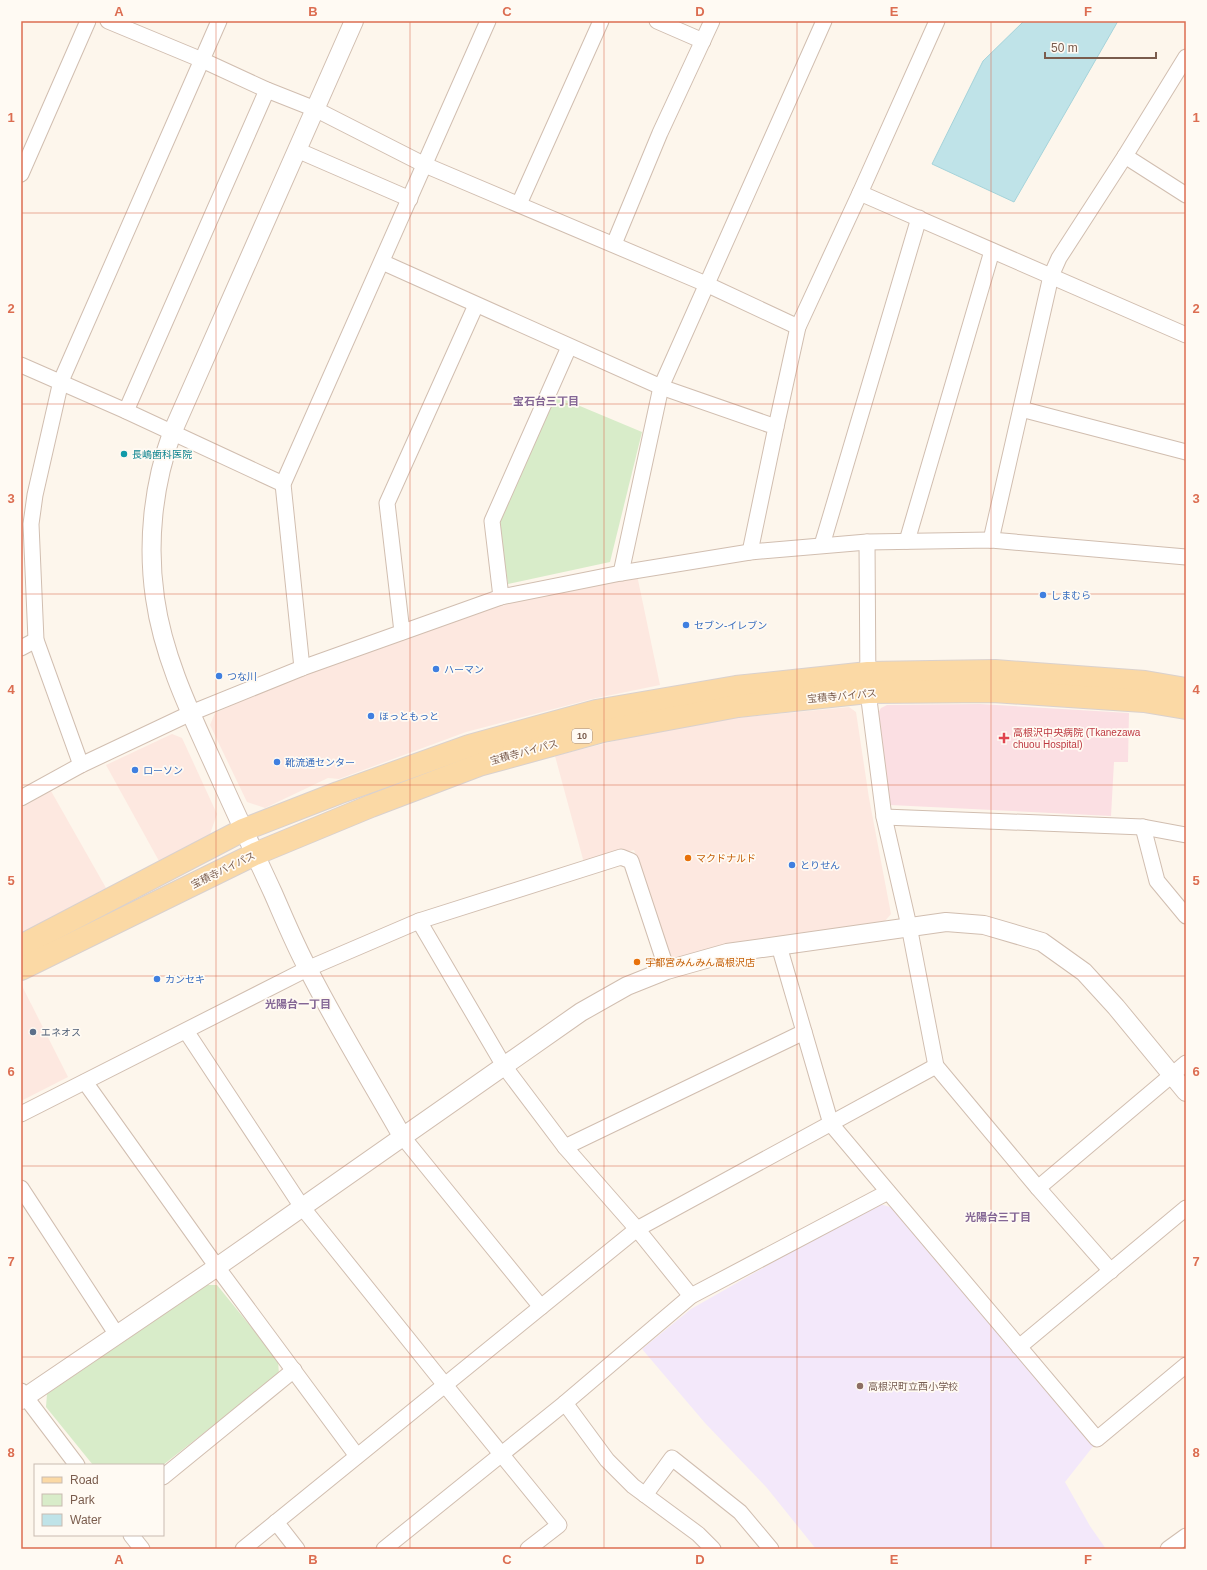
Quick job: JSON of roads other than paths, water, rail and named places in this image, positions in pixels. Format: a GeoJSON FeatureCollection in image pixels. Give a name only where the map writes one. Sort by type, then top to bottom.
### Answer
{"type":"FeatureCollection","features":[{"type":"Feature","properties":{"kind":"main road","name":"宝積寺バイパス"},"geometry":{"type":"LineString","coordinates":[[21,946],[243,830],[338,793],[469,746],[596,711],[736,687],[868,683],[995,671],[1145,682],[1186,689]]}},
{"type":"Feature","properties":{"kind":"main road","name":"宝積寺バイパス"},"geometry":{"type":"LineString","coordinates":[[21,969],[255,854],[371,806],[479,765],[603,731],[868,683],[1144,701],[1186,708]]}},
{"type":"Feature","properties":{"kind":"street"},"geometry":{"type":"LineString","coordinates":[[21,174],[88,21]]}},
{"type":"Feature","properties":{"kind":"street"},"geometry":{"type":"LineString","coordinates":[[108,21],[202,60],[267,90],[315,109],[425,164],[706,284],[798,327]]}},
{"type":"Feature","properties":{"kind":"street"},"geometry":{"type":"LineString","coordinates":[[81,765],[26,645],[27,552],[34,502],[60,381],[219,21]]}},
{"type":"Feature","properties":{"kind":"street"},"geometry":{"type":"LineString","coordinates":[[354,21],[172,433],[163,457],[158,478],[152,526],[152,561],[155,599],[161,630],[173,668],[191,713],[243,830],[308,969],[402,1136],[541,1307]]}},
{"type":"Feature","properties":{"kind":"street"},"geometry":{"type":"LineString","coordinates":[[302,668],[283,484],[488,21]]}},
{"type":"Feature","properties":{"kind":"street"},"geometry":{"type":"LineString","coordinates":[[519,204],[601,21]]}},
{"type":"Feature","properties":{"kind":"street"},"geometry":{"type":"LineString","coordinates":[[657,21],[703,41]]}},
{"type":"Feature","properties":{"kind":"street"},"geometry":{"type":"LineString","coordinates":[[614,244],[660,133],[712,21]]}},
{"type":"Feature","properties":{"kind":"street"},"geometry":{"type":"LineString","coordinates":[[750,552],[798,327],[860,193],[936,21]]}},
{"type":"Feature","properties":{"kind":"street"},"geometry":{"type":"LineString","coordinates":[[621,573],[661,387],[818,23]]}},
{"type":"Feature","properties":{"kind":"street"},"geometry":{"type":"LineString","coordinates":[[990,540],[1051,276],[1059,258],[1125,156],[1186,57]]}},
{"type":"Feature","properties":{"kind":"street"},"geometry":{"type":"LineString","coordinates":[[126,411],[267,90]]}},
{"type":"Feature","properties":{"kind":"street"},"geometry":{"type":"LineString","coordinates":[[298,150],[410,199]]}},
{"type":"Feature","properties":{"kind":"street"},"geometry":{"type":"LineString","coordinates":[[1125,156],[1186,195]]}},
{"type":"Feature","properties":{"kind":"street"},"geometry":{"type":"LineString","coordinates":[[860,193],[1186,335]]}},
{"type":"Feature","properties":{"kind":"street"},"geometry":{"type":"LineString","coordinates":[[822,545],[918,218]]}},
{"type":"Feature","properties":{"kind":"street"},"geometry":{"type":"LineString","coordinates":[[907,541],[992,251]]}},
{"type":"Feature","properties":{"kind":"street"},"geometry":{"type":"LineString","coordinates":[[382,262],[568,347],[661,387],[776,427]]}},
{"type":"Feature","properties":{"kind":"street"},"geometry":{"type":"LineString","coordinates":[[402,632],[386,502],[476,305]]}},
{"type":"Feature","properties":{"kind":"street"},"geometry":{"type":"LineString","coordinates":[[501,597],[492,521],[568,347]]}},
{"type":"Feature","properties":{"kind":"street"},"geometry":{"type":"LineString","coordinates":[[21,365],[60,381],[283,484]]}},
{"type":"Feature","properties":{"kind":"street"},"geometry":{"type":"LineString","coordinates":[[1021,409],[1186,452]]}},
{"type":"Feature","properties":{"kind":"street"},"geometry":{"type":"LineString","coordinates":[[21,798],[81,765],[191,713],[302,668],[501,597],[621,573],[750,552],[867,542],[990,540],[1186,558]]}},
{"type":"Feature","properties":{"kind":"street"},"geometry":{"type":"LineString","coordinates":[[867,542],[868,683],[884,817],[909,926],[936,1066],[1110,1271]]}},
{"type":"Feature","properties":{"kind":"street"},"geometry":{"type":"LineString","coordinates":[[884,817],[1143,827],[1186,835]]}},
{"type":"Feature","properties":{"kind":"street"},"geometry":{"type":"LineString","coordinates":[[1143,827],[1157,881],[1186,916]]}},
{"type":"Feature","properties":{"kind":"street"},"geometry":{"type":"LineString","coordinates":[[21,1114],[308,969],[419,921],[621,857],[631,862],[667,970]]}},
{"type":"Feature","properties":{"kind":"street"},"geometry":{"type":"LineString","coordinates":[[419,921],[504,1066],[565,1147],[637,1229],[692,1296]]}},
{"type":"Feature","properties":{"kind":"street"},"geometry":{"type":"LineString","coordinates":[[76,1464],[22,1396],[118,1335],[217,1267],[580,1012],[627,986],[667,970],[727,952],[778,946],[909,926],[946,922],[984,925],[1042,942],[1084,972],[1116,1007],[1186,1092]]}},
{"type":"Feature","properties":{"kind":"street"},"geometry":{"type":"LineString","coordinates":[[778,946],[831,1124],[1097,1439],[1186,1365]]}},
{"type":"Feature","properties":{"kind":"street"},"geometry":{"type":"LineString","coordinates":[[186,1030],[302,1206],[445,1385],[559,1524],[528,1549]]}},
{"type":"Feature","properties":{"kind":"street"},"geometry":{"type":"LineString","coordinates":[[565,1147],[804,1032]]}},
{"type":"Feature","properties":{"kind":"street"},"geometry":{"type":"LineString","coordinates":[[1038,1188],[1186,1064]]}},
{"type":"Feature","properties":{"kind":"street"},"geometry":{"type":"LineString","coordinates":[[243,1549],[637,1229],[936,1066]]}},
{"type":"Feature","properties":{"kind":"street"},"geometry":{"type":"LineString","coordinates":[[84,1082],[217,1267],[357,1456]]}},
{"type":"Feature","properties":{"kind":"street"},"geometry":{"type":"LineString","coordinates":[[21,1188],[118,1335]]}},
{"type":"Feature","properties":{"kind":"street"},"geometry":{"type":"LineString","coordinates":[[384,1549],[565,1403],[692,1296],[888,1192]]}},
{"type":"Feature","properties":{"kind":"street"},"geometry":{"type":"LineString","coordinates":[[1019,1347],[1186,1208]]}},
{"type":"Feature","properties":{"kind":"street"},"geometry":{"type":"LineString","coordinates":[[164,1476],[294,1370]]}},
{"type":"Feature","properties":{"kind":"street"},"geometry":{"type":"LineString","coordinates":[[565,1403],[607,1460],[633,1486],[698,1534],[713,1549]]}},
{"type":"Feature","properties":{"kind":"street"},"geometry":{"type":"LineString","coordinates":[[645,1495],[672,1458],[740,1512],[771,1549]]}},
{"type":"Feature","properties":{"kind":"street"},"geometry":{"type":"LineString","coordinates":[[276,1522],[297,1549]]}},
{"type":"Feature","properties":{"kind":"street"},"geometry":{"type":"LineString","coordinates":[[132,1536],[142,1549]]}},
{"type":"Feature","properties":{"kind":"street"},"geometry":{"type":"LineString","coordinates":[[1168,1549],[1186,1536]]}},
{"type":"Feature","properties":{"kind":"water"},"geometry":{"type":"Polygon","coordinates":[[[1024,21],[1118,21],[1014,202],[932,164],[983,61],[1024,21]]]}},
{"type":"Feature","properties":{"kind":"place","name":"長嶋歯科医院"},"geometry":{"type":"Point","coordinates":[124,454]}},
{"type":"Feature","properties":{"kind":"place","name":"しまむら"},"geometry":{"type":"Point","coordinates":[1043,595]}},
{"type":"Feature","properties":{"kind":"place","name":"セブン-イレブン"},"geometry":{"type":"Point","coordinates":[686,625]}},
{"type":"Feature","properties":{"kind":"place","name":"ハーマン"},"geometry":{"type":"Point","coordinates":[436,669]}},
{"type":"Feature","properties":{"kind":"place","name":"つな川"},"geometry":{"type":"Point","coordinates":[219,676]}},
{"type":"Feature","properties":{"kind":"place","name":"ほっともっと"},"geometry":{"type":"Point","coordinates":[371,716]}},
{"type":"Feature","properties":{"kind":"place","name":"高根沢中央病院 (Tkanezawa chuou Hospital)"},"geometry":{"type":"Point","coordinates":[1004,738]}},
{"type":"Feature","properties":{"kind":"place","name":"靴流通センター"},"geometry":{"type":"Point","coordinates":[277,762]}},
{"type":"Feature","properties":{"kind":"place","name":"ローソン"},"geometry":{"type":"Point","coordinates":[135,770]}},
{"type":"Feature","properties":{"kind":"place","name":"マクドナルド"},"geometry":{"type":"Point","coordinates":[688,858]}},
{"type":"Feature","properties":{"kind":"place","name":"とりせん"},"geometry":{"type":"Point","coordinates":[792,865]}},
{"type":"Feature","properties":{"kind":"place","name":"宇都宮みんみん高根沢店"},"geometry":{"type":"Point","coordinates":[637,962]}},
{"type":"Feature","properties":{"kind":"place","name":"カンセキ"},"geometry":{"type":"Point","coordinates":[157,979]}},
{"type":"Feature","properties":{"kind":"place","name":"エネオス"},"geometry":{"type":"Point","coordinates":[33,1032]}},
{"type":"Feature","properties":{"kind":"place","name":"高根沢町立西小学校"},"geometry":{"type":"Point","coordinates":[860,1386]}},
{"type":"Feature","properties":{"kind":"district","name":"宝石台三丁目"},"geometry":{"type":"Point","coordinates":[546,401]}},
{"type":"Feature","properties":{"kind":"district","name":"光陽台一丁目"},"geometry":{"type":"Point","coordinates":[298,1004]}},
{"type":"Feature","properties":{"kind":"district","name":"光陽台三丁目"},"geometry":{"type":"Point","coordinates":[998,1217]}}]}
